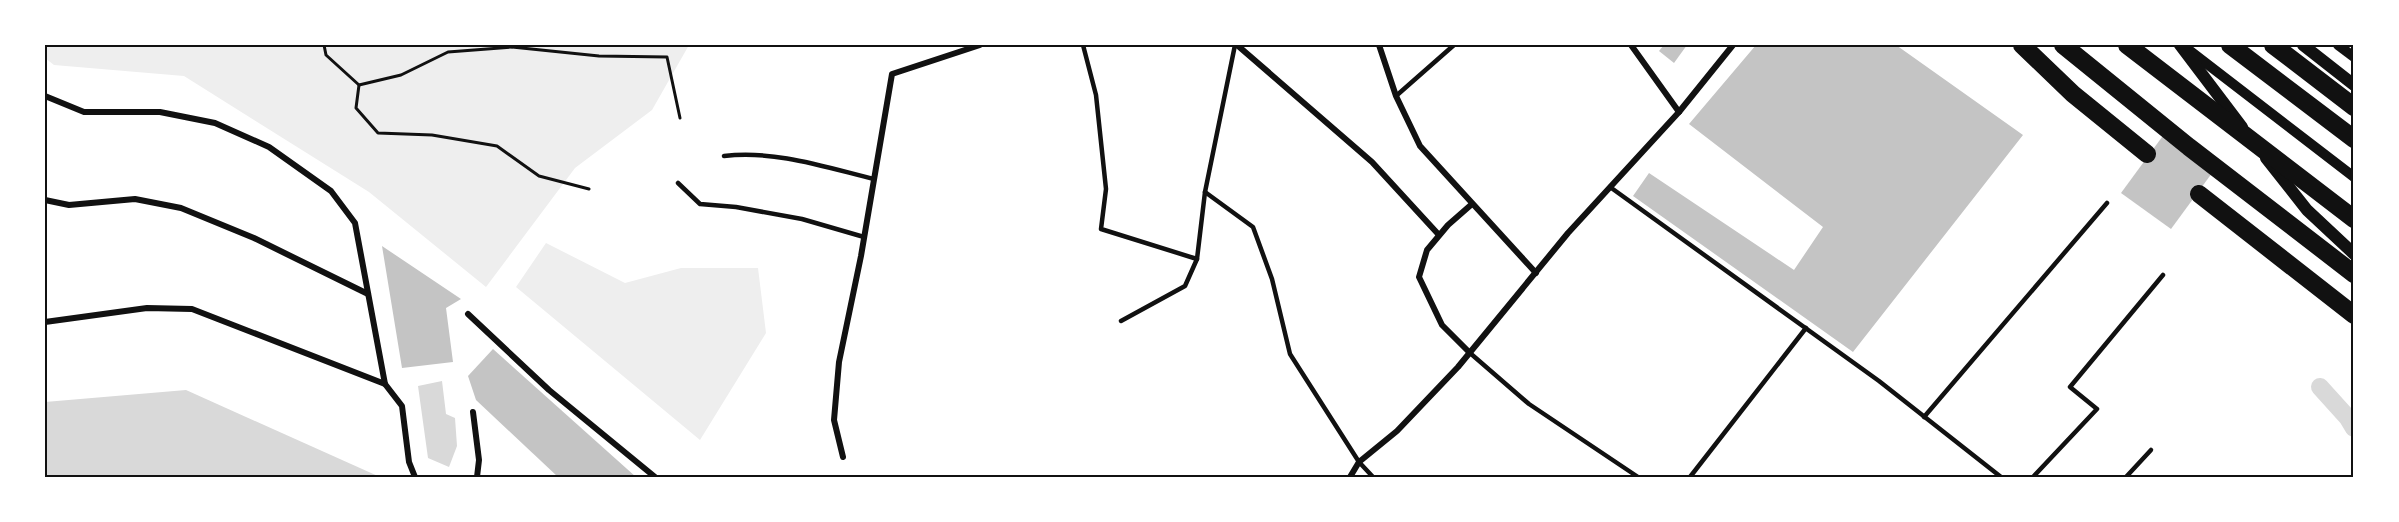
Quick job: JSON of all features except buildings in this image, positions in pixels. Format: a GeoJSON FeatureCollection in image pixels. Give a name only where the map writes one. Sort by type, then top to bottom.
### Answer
{"type":"FeatureCollection","features":[{"type":"Feature","properties":{"kind":"highway"},"geometry":{"type":"LineString","coordinates":[[2022,45],[2073,94],[2147,154]]}},
{"type":"Feature","properties":{"kind":"highway"},"geometry":{"type":"LineString","coordinates":[[2063,45],[2189,147],[2354,274]]}},
{"type":"Feature","properties":{"kind":"highway"},"geometry":{"type":"LineString","coordinates":[[2127,45],[2354,219]]}},
{"type":"Feature","properties":{"kind":"highway"},"geometry":{"type":"LineString","coordinates":[[2230,45],[2354,139]]}},
{"type":"Feature","properties":{"kind":"highway"},"geometry":{"type":"LineString","coordinates":[[2273,45],[2354,107]]}},
{"type":"Feature","properties":{"kind":"highway"},"geometry":{"type":"LineString","coordinates":[[2199,194],[2354,315]]}},
{"type":"Feature","properties":{"kind":"main road"},"geometry":{"type":"LineString","coordinates":[[2181,45],[2307,210],[2354,254]]}},
{"type":"Feature","properties":{"kind":"main road"},"geometry":{"type":"LineString","coordinates":[[2303,45],[2354,85]]}},
{"type":"Feature","properties":{"kind":"street"},"geometry":{"type":"LineString","coordinates":[[843,457],[834,420],[839,362],[864,237],[892,74],[980,45]]}},
{"type":"Feature","properties":{"kind":"street"},"geometry":{"type":"LineString","coordinates":[[1236,45],[1372,162],[1439,236]]}},
{"type":"Feature","properties":{"kind":"street"},"geometry":{"type":"LineString","coordinates":[[1379,45],[1396,96],[1420,146],[1536,273]]}},
{"type":"Feature","properties":{"kind":"street"},"geometry":{"type":"LineString","coordinates":[[1631,45],[1679,112]]}},
{"type":"Feature","properties":{"kind":"street"},"geometry":{"type":"LineString","coordinates":[[1350,477],[1359,462],[1397,431],[1470,353],[1610,187],[1679,112],[1733,45]]}},
{"type":"Feature","properties":{"kind":"street"},"geometry":{"type":"LineString","coordinates":[[2181,45],[2354,177]]}},
{"type":"Feature","properties":{"kind":"street"},"geometry":{"type":"LineString","coordinates":[[2338,45],[2354,57]]}},
{"type":"Feature","properties":{"kind":"street"},"geometry":{"type":"LineString","coordinates":[[45,96],[84,112],[160,112],[215,123],[269,147],[331,191],[355,223],[385,384],[402,406],[409,462],[416,477]]}},
{"type":"Feature","properties":{"kind":"street"},"geometry":{"type":"LineString","coordinates":[[45,200],[69,205],[135,199],[181,208],[254,238],[368,294]]}},
{"type":"Feature","properties":{"kind":"street"},"geometry":{"type":"LineString","coordinates":[[1470,353],[1442,325],[1419,277],[1427,250],[1472,204]]}},
{"type":"Feature","properties":{"kind":"street"},"geometry":{"type":"LineString","coordinates":[[45,322],[147,308],[192,309],[385,384]]}},
{"type":"Feature","properties":{"kind":"street"},"geometry":{"type":"LineString","coordinates":[[468,314],[549,390],[655,477]]}},
{"type":"Feature","properties":{"kind":"street"},"geometry":{"type":"LineString","coordinates":[[473,412],[479,460],[477,477]]}},
{"type":"Feature","properties":{"kind":"lane"},"geometry":{"type":"LineString","coordinates":[[1083,45],[1096,95],[1106,189],[1101,229],[1197,259]]}},
{"type":"Feature","properties":{"kind":"lane"},"geometry":{"type":"LineString","coordinates":[[1121,321],[1185,286],[1197,259],[1205,192],[1236,45]]}},
{"type":"Feature","properties":{"kind":"lane"},"geometry":{"type":"LineString","coordinates":[[1396,96],[1454,45]]}},
{"type":"Feature","properties":{"kind":"lane"},"geometry":{"type":"LineString","coordinates":[[724,156],[750,153],[793,159],[874,179]]}},
{"type":"Feature","properties":{"kind":"lane"},"geometry":{"type":"LineString","coordinates":[[678,183],[700,204],[736,207],[802,219],[864,237]]}},
{"type":"Feature","properties":{"kind":"lane"},"geometry":{"type":"LineString","coordinates":[[1610,187],[1806,328],[2001,477]]}},
{"type":"Feature","properties":{"kind":"lane"},"geometry":{"type":"LineString","coordinates":[[1205,192],[1253,227],[1272,279],[1290,354],[1359,462],[1372,477]]}},
{"type":"Feature","properties":{"kind":"lane"},"geometry":{"type":"LineString","coordinates":[[1924,417],[2107,203]]}},
{"type":"Feature","properties":{"kind":"lane"},"geometry":{"type":"LineString","coordinates":[[2033,477],[2097,409],[2070,387],[2163,275]]}},
{"type":"Feature","properties":{"kind":"lane"},"geometry":{"type":"LineString","coordinates":[[1690,477],[1806,328]]}},
{"type":"Feature","properties":{"kind":"lane"},"geometry":{"type":"LineString","coordinates":[[1470,353],[1529,404],[1638,477]]}},
{"type":"Feature","properties":{"kind":"lane"},"geometry":{"type":"LineString","coordinates":[[2126,477],[2151,450]]}},
{"type":"Feature","properties":{"kind":"path"},"geometry":{"type":"LineString","coordinates":[[324,45],[326,55],[359,85]]}},
{"type":"Feature","properties":{"kind":"path"},"geometry":{"type":"LineString","coordinates":[[359,85],[401,75],[448,52],[512,46],[598,56],[667,57],[680,118]]}},
{"type":"Feature","properties":{"kind":"path"},"geometry":{"type":"LineString","coordinates":[[359,85],[356,108],[378,133],[432,135],[497,146],[540,176],[589,189]]}},
{"type":"Feature","properties":{"kind":"shaded area"},"geometry":{"type":"Polygon","coordinates":[[[45,45],[689,45],[652,110],[575,168],[486,287],[369,192],[184,76],[54,65],[45,58],[45,45]]]}},
{"type":"Feature","properties":{"kind":"shaded area"},"geometry":{"type":"Polygon","coordinates":[[[546,243],[625,283],[681,268],[758,268],[766,333],[700,440],[516,287],[546,243]]]}},
{"type":"Feature","properties":{"kind":"shaded area"},"geometry":{"type":"Polygon","coordinates":[[[442,381],[446,414],[455,418],[457,446],[449,467],[428,458],[418,386],[442,381]]]}},
{"type":"Feature","properties":{"kind":"shaded area"},"geometry":{"type":"Polygon","coordinates":[[[186,390],[380,477],[45,477],[45,402],[186,390]]]}},
{"type":"Feature","properties":{"kind":"waterway"},"geometry":{"type":"LineString","coordinates":[[2320,387],[2354,428]]}}]}
